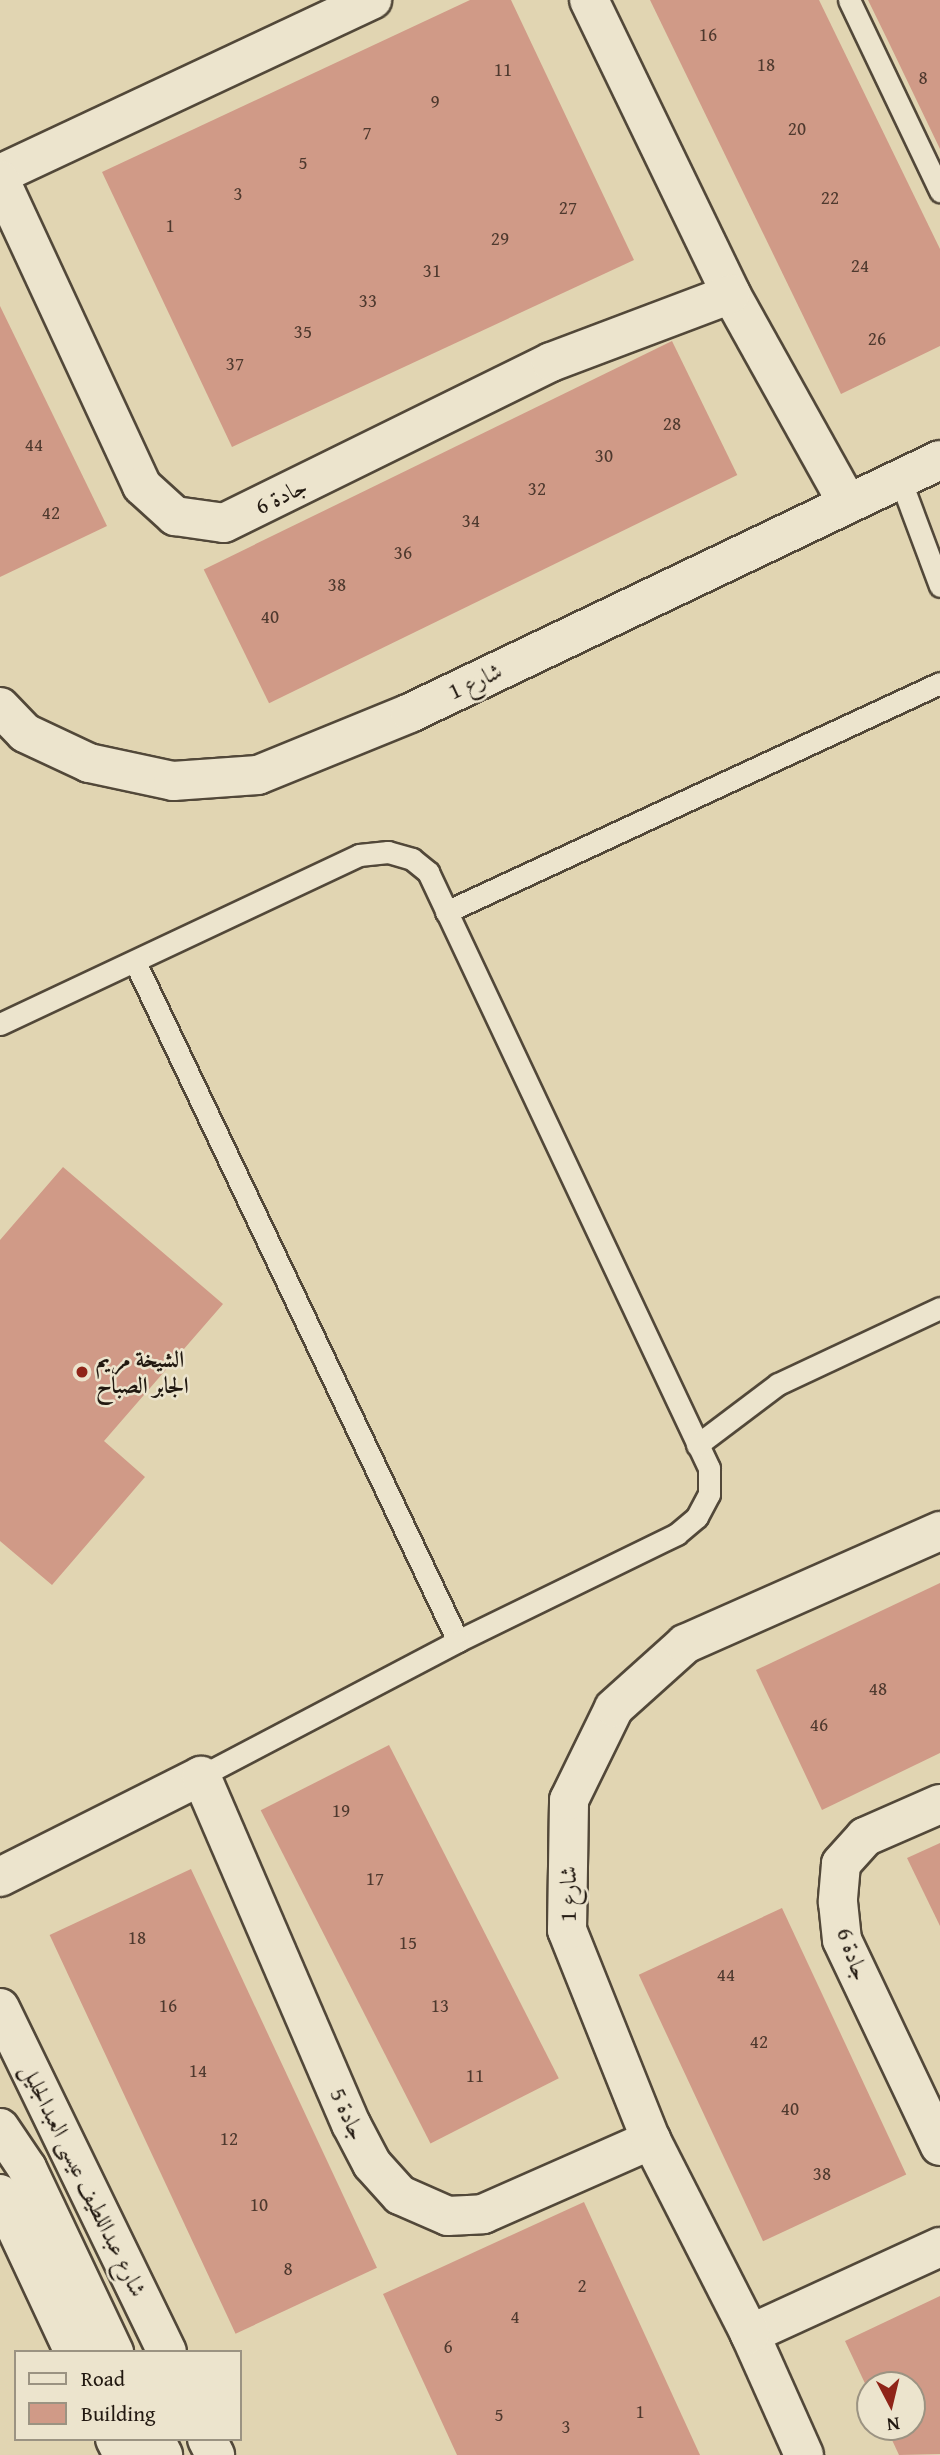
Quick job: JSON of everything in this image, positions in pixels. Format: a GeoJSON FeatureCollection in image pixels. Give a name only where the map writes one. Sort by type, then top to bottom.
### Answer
{"type":"FeatureCollection","features":[{"type":"Feature","properties":{"kind":"street"},"geometry":{"type":"LineString","coordinates":[[0,174],[372,0]]}},
{"type":"Feature","properties":{"kind":"street"},"geometry":{"type":"LineString","coordinates":[[589,0],[731,294],[848,504]]}},
{"type":"Feature","properties":{"kind":"street","name":"جادة 6"},"geometry":{"type":"LineString","coordinates":[[0,180],[142,486],[175,516],[200,520],[225,523],[551,362],[731,294]]}},
{"type":"Feature","properties":{"kind":"street","name":"شارع 1"},"geometry":{"type":"LineString","coordinates":[[0,707],[25,733],[89,763],[173,781],[258,775],[410,713],[940,460]]}},
{"type":"Feature","properties":{"kind":"street","name":"شارع 1"},"geometry":{"type":"LineString","coordinates":[[804,2455],[750,2334],[650,2140],[567,1930],[569,1800],[614,1708],[685,1644],[940,1531]]}},
{"type":"Feature","properties":{"kind":"street"},"geometry":{"type":"LineString","coordinates":[[0,1877],[201,1776]]}},
{"type":"Feature","properties":{"kind":"street","name":"جادة 5"},"geometry":{"type":"LineString","coordinates":[[201,1776],[351,2124],[372,2164],[400,2195],[449,2216],[483,2214],[650,2140]]}},
{"type":"Feature","properties":{"kind":"street","name":"جادة 6"},"geometry":{"type":"LineString","coordinates":[[940,1804],[865,1837],[841,1864],[838,1902],[842,1940],[940,2146]]}},
{"type":"Feature","properties":{"kind":"street","name":"شارع عبداللطيف عيسى العبدالجليل"},"geometry":{"type":"LineString","coordinates":[[0,2008],[166,2350]]}},
{"type":"Feature","properties":{"kind":"street"},"geometry":{"type":"LineString","coordinates":[[0,2128],[27,2168],[113,2350]]}},
{"type":"Feature","properties":{"kind":"street"},"geometry":{"type":"LineString","coordinates":[[0,2194],[73,2350]]}},
{"type":"Feature","properties":{"kind":"street"},"geometry":{"type":"LineString","coordinates":[[750,2334],[940,2248]]}},
{"type":"Feature","properties":{"kind":"lane"},"geometry":{"type":"LineString","coordinates":[[849,0],[940,191]]}},
{"type":"Feature","properties":{"kind":"lane"},"geometry":{"type":"LineString","coordinates":[[900,479],[940,586]]}},
{"type":"Feature","properties":{"kind":"lane"},"geometry":{"type":"LineString","coordinates":[[446,912],[940,683]]}},
{"type":"Feature","properties":{"kind":"lane"},"geometry":{"type":"LineString","coordinates":[[0,1024],[359,855],[388,852],[412,859],[428,872],[709,1468],[709,1494],[697,1517],[677,1534],[458,1641],[201,1776]]}},
{"type":"Feature","properties":{"kind":"lane"},"geometry":{"type":"LineString","coordinates":[[135,962],[458,1641]]}},
{"type":"Feature","properties":{"kind":"lane"},"geometry":{"type":"LineString","coordinates":[[698,1445],[778,1384],[940,1308]]}},
{"type":"Feature","properties":{"kind":"building"},"geometry":{"type":"Polygon","coordinates":[[[470,0],[511,0],[634,260],[232,447],[102,172],[470,0]]]}},
{"type":"Feature","properties":{"kind":"building"},"geometry":{"type":"Polygon","coordinates":[[[650,0],[819,0],[940,249],[940,346],[841,394],[650,0]]]}},
{"type":"Feature","properties":{"kind":"building"},"geometry":{"type":"Polygon","coordinates":[[[868,0],[940,0],[940,149],[890,45],[868,0]]]}},
{"type":"Feature","properties":{"kind":"building"},"geometry":{"type":"Polygon","coordinates":[[[0,306],[107,526],[0,577],[0,306]]]}},
{"type":"Feature","properties":{"kind":"building"},"geometry":{"type":"Polygon","coordinates":[[[672,341],[737,475],[269,703],[204,569],[672,341]]]}},
{"type":"Feature","properties":{"kind":"building","name":"الشيخة مريم الجابر الصباح"},"geometry":{"type":"Polygon","coordinates":[[[63,1167],[223,1304],[104,1441],[145,1477],[52,1585],[0,1541],[0,1240],[63,1167]]]}},
{"type":"Feature","properties":{"kind":"building"},"geometry":{"type":"Polygon","coordinates":[[[940,1583],[940,1753],[822,1810],[756,1670],[940,1583]]]}},
{"type":"Feature","properties":{"kind":"building"},"geometry":{"type":"Polygon","coordinates":[[[389,1745],[559,2078],[430,2144],[261,1810],[389,1745]]]}},
{"type":"Feature","properties":{"kind":"building"},"geometry":{"type":"Polygon","coordinates":[[[940,1843],[940,1926],[907,1858],[940,1843]]]}},
{"type":"Feature","properties":{"kind":"building"},"geometry":{"type":"Polygon","coordinates":[[[191,1869],[377,2268],[236,2334],[50,1935],[191,1869]]]}},
{"type":"Feature","properties":{"kind":"building"},"geometry":{"type":"Polygon","coordinates":[[[782,1908],[906,2174],[763,2241],[639,1975],[782,1908]]]}},
{"type":"Feature","properties":{"kind":"building"},"geometry":{"type":"Polygon","coordinates":[[[584,2202],[700,2455],[457,2455],[383,2294],[584,2202]]]}},
{"type":"Feature","properties":{"kind":"building"},"geometry":{"type":"Polygon","coordinates":[[[940,2296],[940,2454],[899,2455],[892,2441],[926,2441],[926,2371],[859,2371],[845,2341],[940,2296]]]}},
{"type":"Feature","properties":{"kind":"place","name":"الشيخة مريم الجابر الصباح"},"geometry":{"type":"Point","coordinates":[82,1372]}}]}
